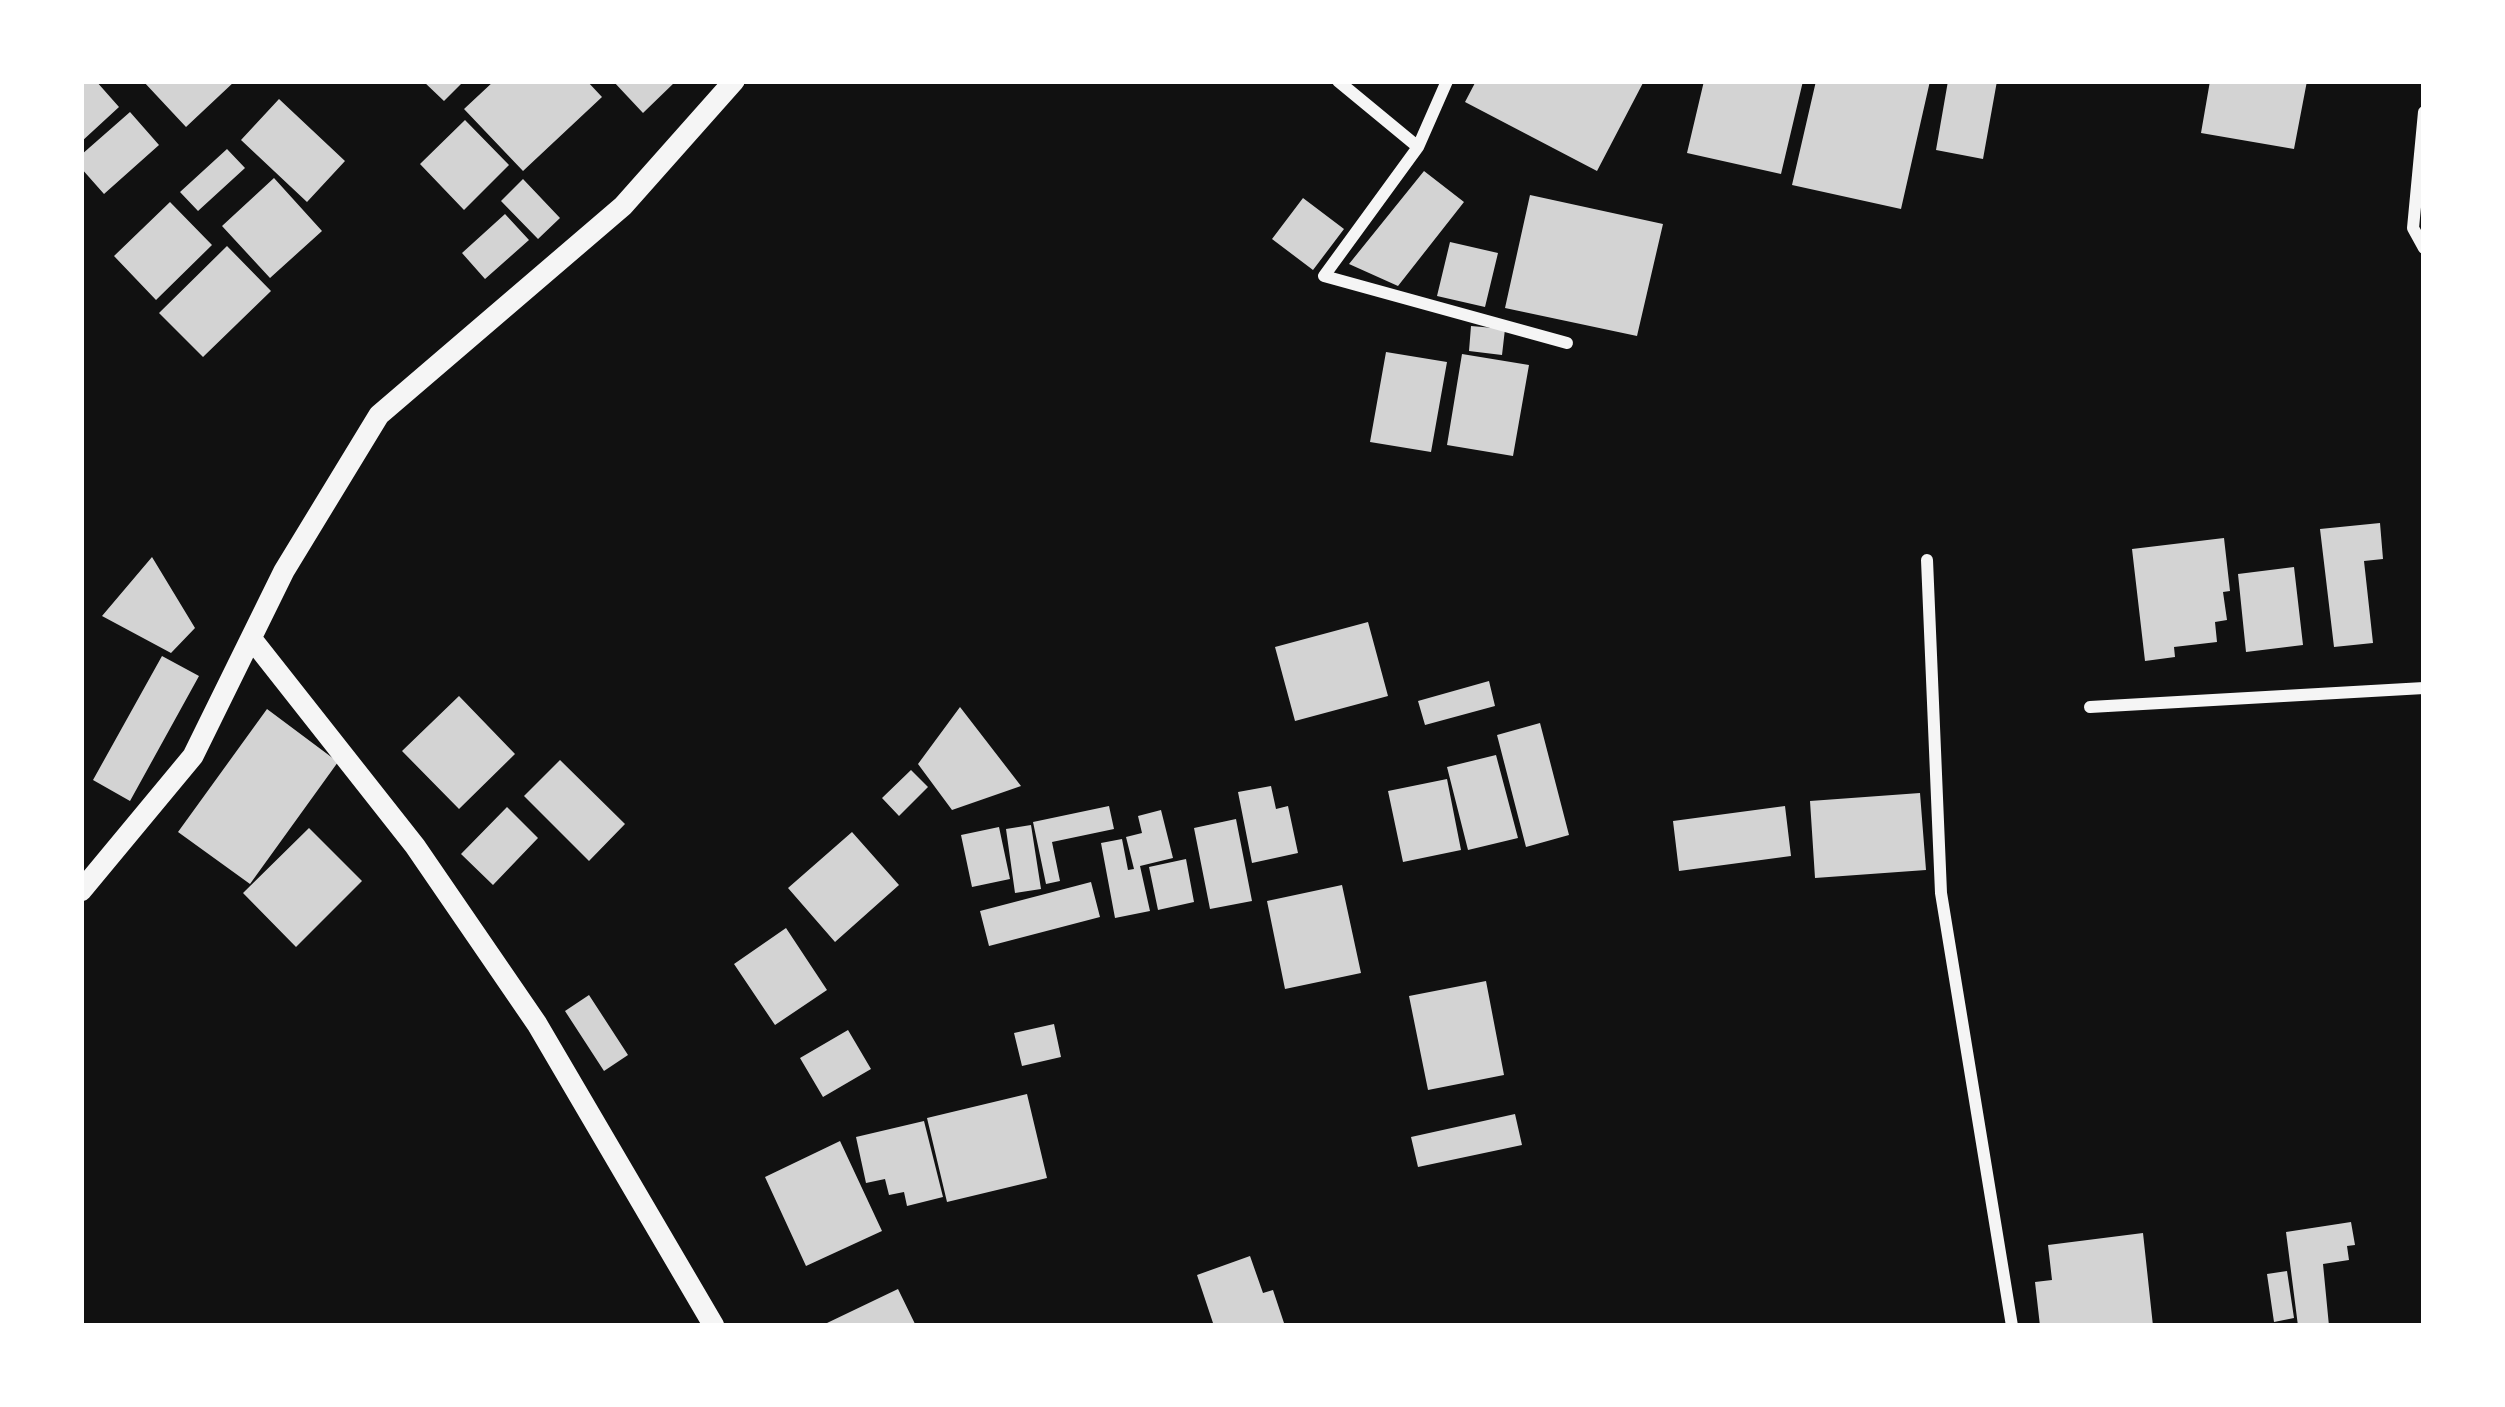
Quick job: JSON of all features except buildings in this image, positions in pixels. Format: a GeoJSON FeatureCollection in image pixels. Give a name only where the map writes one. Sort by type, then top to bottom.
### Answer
{"type":"FeatureCollection","features":[{"type":"Feature","properties":{"kind":"street"},"geometry":{"type":"LineString","coordinates":[[81,892],[193,756],[284,571],[379,415],[623,206],[734,81]]}},
{"type":"Feature","properties":{"kind":"street"},"geometry":{"type":"LineString","coordinates":[[1338,81],[1418,147]]}},
{"type":"Feature","properties":{"kind":"street"},"geometry":{"type":"LineString","coordinates":[[1447,81],[1418,147],[1324,276],[1567,343]]}},
{"type":"Feature","properties":{"kind":"street"},"geometry":{"type":"LineString","coordinates":[[2424,112],[2413,228],[2424,248]]}},
{"type":"Feature","properties":{"kind":"street"},"geometry":{"type":"LineString","coordinates":[[1927,560],[1941,893],[2012,1326]]}},
{"type":"Feature","properties":{"kind":"street"},"geometry":{"type":"LineString","coordinates":[[251,638],[415,846],[537,1024],[714,1326]]}},
{"type":"Feature","properties":{"kind":"street"},"geometry":{"type":"LineString","coordinates":[[2090,707],[2424,688]]}}]}
